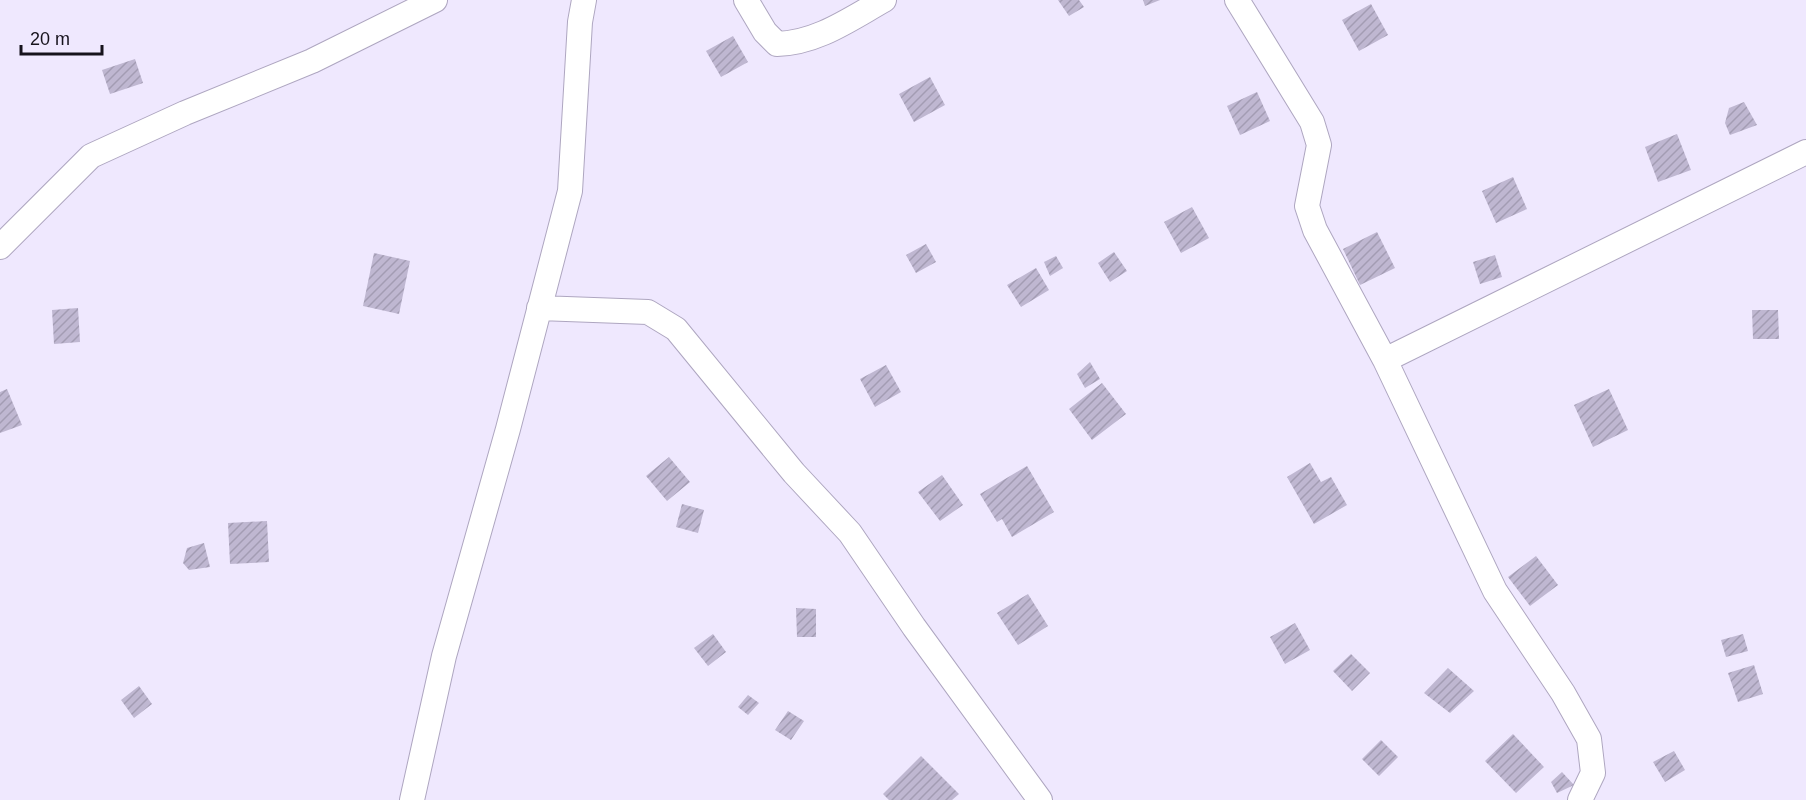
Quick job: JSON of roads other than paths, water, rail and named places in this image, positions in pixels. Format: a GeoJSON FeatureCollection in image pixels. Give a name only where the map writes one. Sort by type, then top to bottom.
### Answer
{"type":"FeatureCollection","features":[{"type":"Feature","properties":{"kind":"street"},"geometry":{"type":"LineString","coordinates":[[0,247],[91,156],[185,113],[312,61],[435,0]]}},
{"type":"Feature","properties":{"kind":"street"},"geometry":{"type":"LineString","coordinates":[[412,800],[444,656],[570,191],[580,22],[584,0]]}},
{"type":"Feature","properties":{"kind":"street"},"geometry":{"type":"LineString","coordinates":[[746,0],[765,32],[777,44],[797,44],[814,38],[884,0]]}},
{"type":"Feature","properties":{"kind":"street"},"geometry":{"type":"LineString","coordinates":[[1237,0],[1312,122],[1319,145],[1307,206],[1315,230],[1384,360],[1495,591],[1563,693],[1589,740],[1593,774],[1580,800]]}},
{"type":"Feature","properties":{"kind":"street"},"geometry":{"type":"LineString","coordinates":[[1384,360],[1806,152]]}},
{"type":"Feature","properties":{"kind":"street"},"geometry":{"type":"LineString","coordinates":[[539,309],[648,312],[676,329],[794,473],[850,532],[914,627],[1040,800]]}}]}
